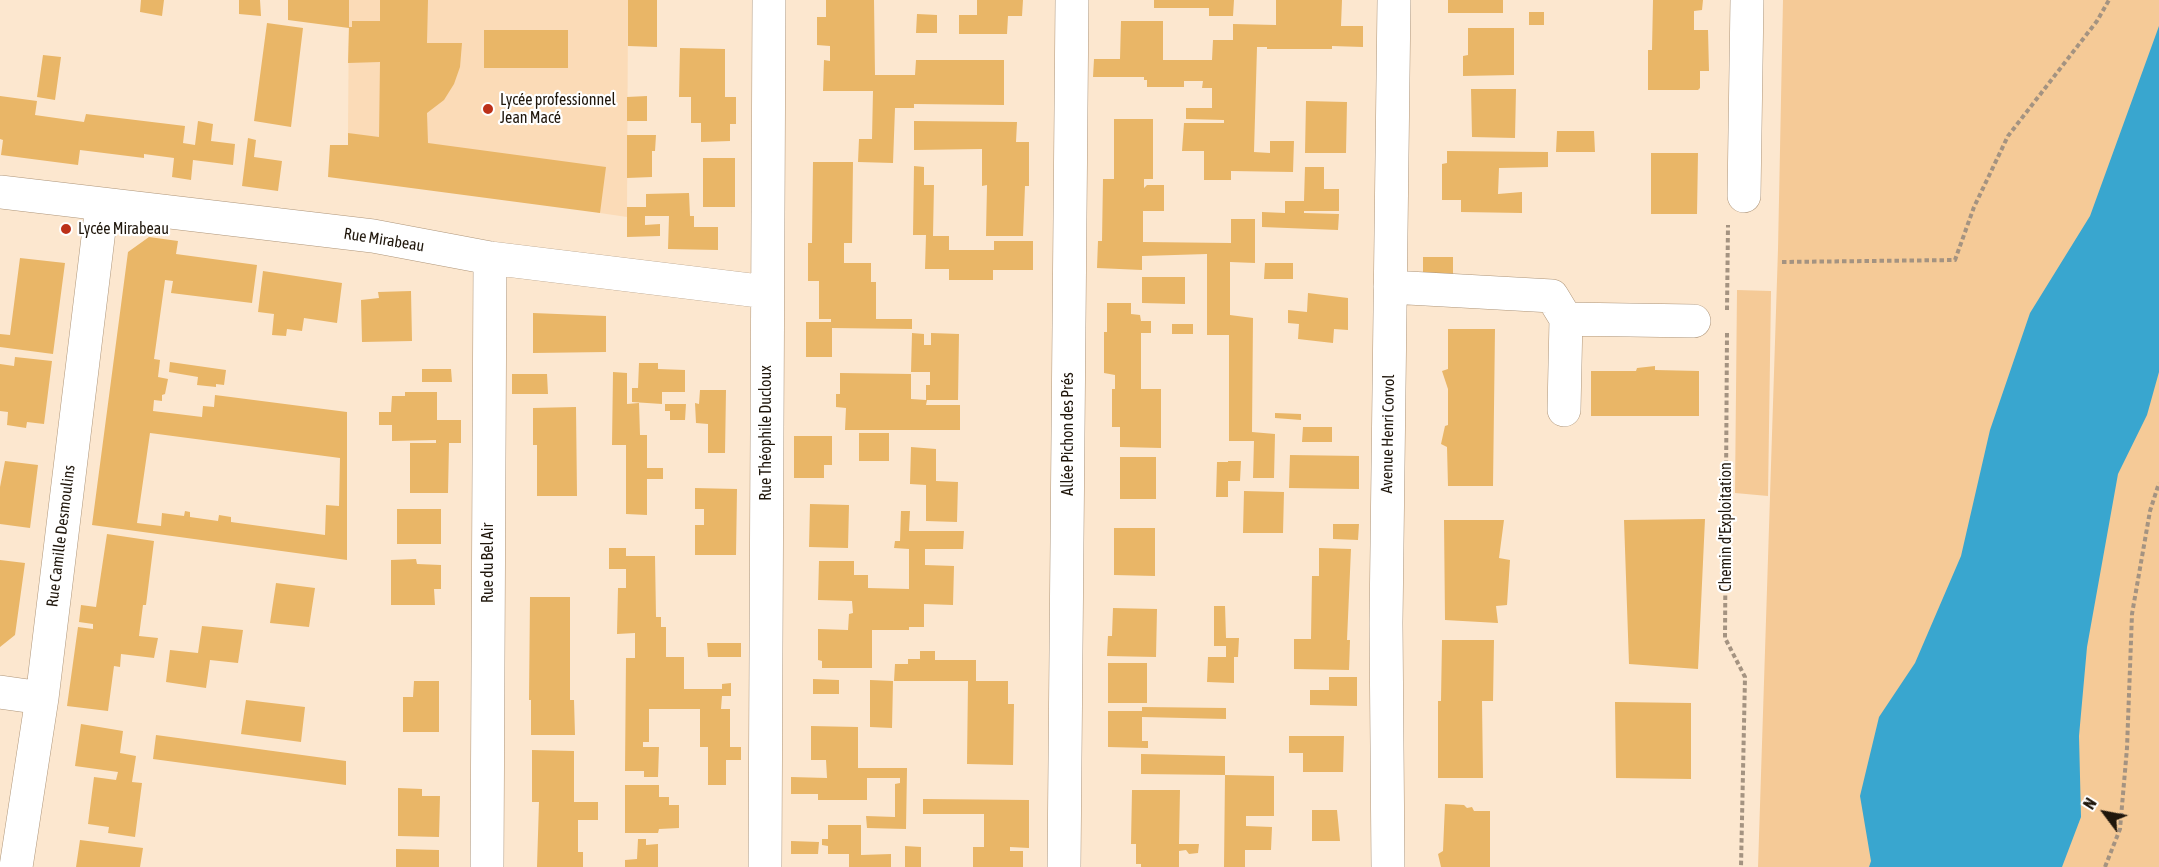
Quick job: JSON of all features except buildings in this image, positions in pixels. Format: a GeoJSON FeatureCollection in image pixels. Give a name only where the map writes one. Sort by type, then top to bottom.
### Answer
{"type":"FeatureCollection","features":[{"type":"Feature","properties":{"kind":"street","name":"Rue Théophile Ducloux"},"geometry":{"type":"LineString","coordinates":[[765,867],[770,0]]}},
{"type":"Feature","properties":{"kind":"street","name":"Allée Pichon des Prés"},"geometry":{"type":"LineString","coordinates":[[1064,867],[1072,0]]}},
{"type":"Feature","properties":{"kind":"street","name":"Avenue Henri Corvol"},"geometry":{"type":"LineString","coordinates":[[1388,867],[1386,623],[1394,0]]}},
{"type":"Feature","properties":{"kind":"street"},"geometry":{"type":"LineString","coordinates":[[1744,193],[1747,0]]}},
{"type":"Feature","properties":{"kind":"street","name":"Rue Mirabeau"},"geometry":{"type":"LineString","coordinates":[[0,192],[373,236],[490,258],[767,292]]}},
{"type":"Feature","properties":{"kind":"street","name":"Rue Camille Desmoulins"},"geometry":{"type":"LineString","coordinates":[[16,867],[42,698],[102,205]]}},
{"type":"Feature","properties":{"kind":"street","name":"Rue du Bel Air"},"geometry":{"type":"LineString","coordinates":[[487,867],[490,258]]}},
{"type":"Feature","properties":{"kind":"street"},"geometry":{"type":"LineString","coordinates":[[1390,287],[1552,296],[1566,319],[1564,410]]}},
{"type":"Feature","properties":{"kind":"street"},"geometry":{"type":"LineString","coordinates":[[1566,319],[1694,321]]}},
{"type":"Feature","properties":{"kind":"street"},"geometry":{"type":"LineString","coordinates":[[0,692],[42,698]]}},
{"type":"Feature","properties":{"kind":"path"},"geometry":{"type":"LineString","coordinates":[[1782,262],[1955,260],[1974,207],[2008,136],[2097,21],[2109,0]]}},
{"type":"Feature","properties":{"kind":"path"},"geometry":{"type":"LineString","coordinates":[[1727,314],[1729,202],[1739,190],[1744,193]]}},
{"type":"Feature","properties":{"kind":"path","name":"Chemin d'Exploitation"},"geometry":{"type":"LineString","coordinates":[[1727,325],[1725,638],[1745,677],[1741,867]]}},
{"type":"Feature","properties":{"kind":"path"},"geometry":{"type":"LineString","coordinates":[[2105,867],[2120,829],[2127,748],[2132,614],[2150,511],[2159,483]]}},
{"type":"Feature","properties":{"kind":"shaded area","name":"Lycée professionnel Jean Macé"},"geometry":{"type":"Polygon","coordinates":[[[349,0],[628,0],[627,217],[600,213],[348,133],[349,0]]]}},
{"type":"Feature","properties":{"kind":"shaded area"},"geometry":{"type":"Polygon","coordinates":[[[1783,0],[2159,0],[2159,867],[1758,867],[1778,249],[1783,0]]]}},
{"type":"Feature","properties":{"kind":"shaded area"},"geometry":{"type":"Polygon","coordinates":[[[1737,290],[1771,291],[1768,496],[1735,493],[1737,290]]]}},
{"type":"Feature","properties":{"kind":"water"},"geometry":{"type":"Polygon","coordinates":[[[2159,26],[2159,372],[2147,415],[2118,474],[2087,647],[2079,736],[2081,817],[2062,867],[1869,867],[1871,861],[1860,796],[1879,717],[1915,663],[1961,556],[1990,430],[2030,313],[2090,216],[2159,26]]]}},
{"type":"Feature","properties":{"kind":"place","name":"Lycée professionnel Jean Macé"},"geometry":{"type":"Point","coordinates":[488,109]}},
{"type":"Feature","properties":{"kind":"place","name":"Lycée Mirabeau"},"geometry":{"type":"Point","coordinates":[66,229]}}]}
